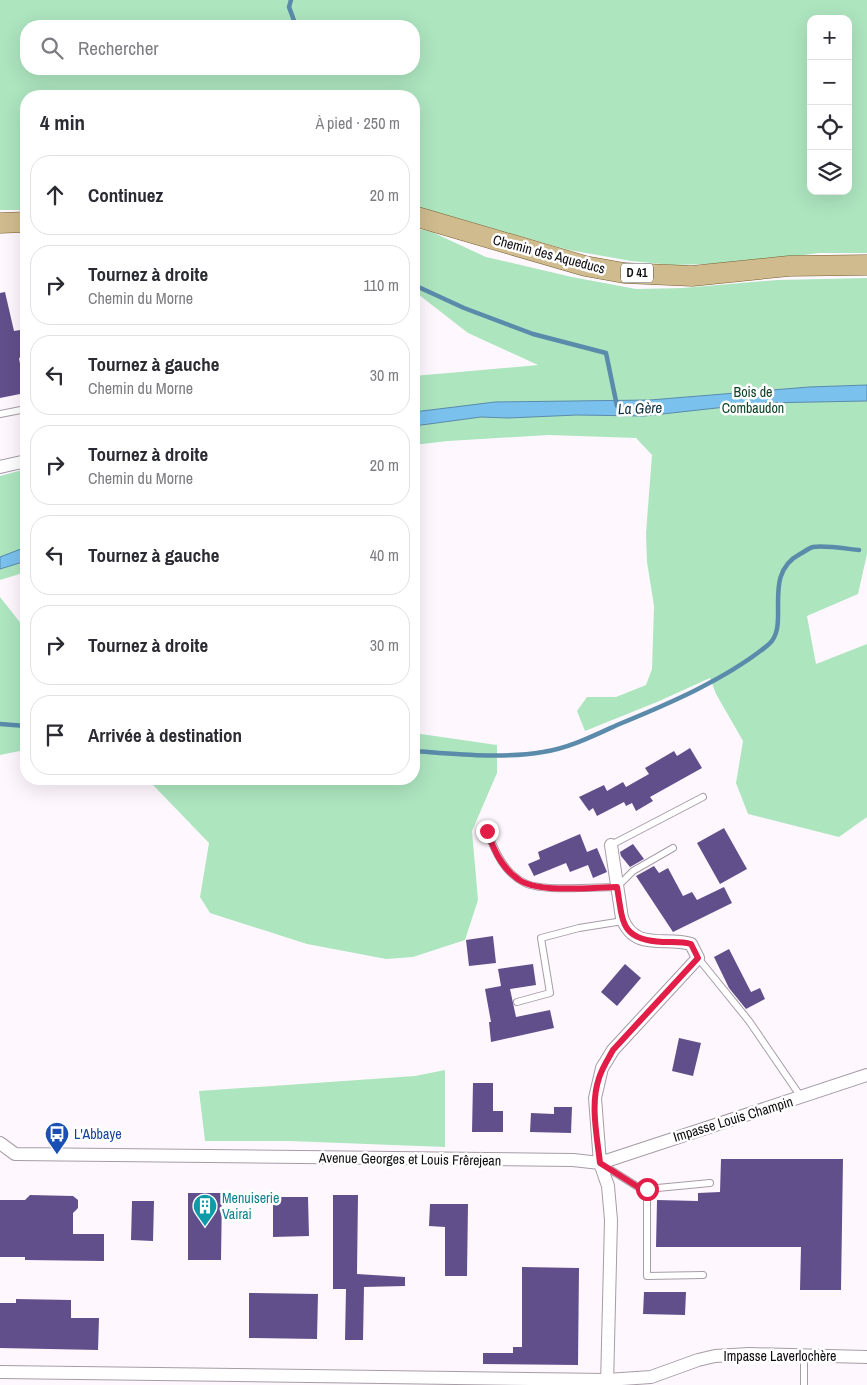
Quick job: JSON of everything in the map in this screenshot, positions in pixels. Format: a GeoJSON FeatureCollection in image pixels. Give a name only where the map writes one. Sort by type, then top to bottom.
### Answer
{"type":"FeatureCollection","features":[{"type":"Feature","properties":{"kind":"main road","name":"Chemin des Aqueducs"},"geometry":{"type":"LineString","coordinates":[[420,218],[584,266],[624,273],[692,276],[790,266],[867,265]]}},
{"type":"Feature","properties":{"kind":"main road"},"geometry":{"type":"LineString","coordinates":[[0,223],[20,222]]}},
{"type":"Feature","properties":{"kind":"street"},"geometry":{"type":"LineString","coordinates":[[0,467],[20,462]]}},
{"type":"Feature","properties":{"kind":"street"},"geometry":{"type":"LineString","coordinates":[[607,1382],[611,1220],[608,1186],[600,1163],[594,1098],[598,1079],[602,1068],[613,1050],[698,958],[691,944],[662,942],[636,937],[626,928],[623,921],[611,845]]}},
{"type":"Feature","properties":{"kind":"street","name":"Impasse Louis Champin"},"geometry":{"type":"LineString","coordinates":[[600,1163],[867,1075]]}},
{"type":"Feature","properties":{"kind":"street"},"geometry":{"type":"LineString","coordinates":[[0,1143],[15,1154]]}},
{"type":"Feature","properties":{"kind":"street","name":"Avenue Georges et Louis Frêrejean"},"geometry":{"type":"LineString","coordinates":[[0,1154],[573,1160],[600,1163]]}},
{"type":"Feature","properties":{"kind":"street","name":"Impasse Laverlochère"},"geometry":{"type":"LineString","coordinates":[[0,1372],[607,1382],[651,1377],[715,1356],[749,1354],[867,1357]]}},
{"type":"Feature","properties":{"kind":"lane"},"geometry":{"type":"LineString","coordinates":[[0,414],[20,410]]}},
{"type":"Feature","properties":{"kind":"lane"},"geometry":{"type":"LineString","coordinates":[[611,845],[702,797]]}},
{"type":"Feature","properties":{"kind":"lane"},"geometry":{"type":"LineString","coordinates":[[487,831],[496,854],[506,869],[518,880],[527,885],[558,889],[617,887],[633,871],[673,848]]}},
{"type":"Feature","properties":{"kind":"lane"},"geometry":{"type":"LineString","coordinates":[[517,1002],[550,993],[541,938],[579,928],[623,921]]}},
{"type":"Feature","properties":{"kind":"lane"},"geometry":{"type":"LineString","coordinates":[[698,958],[748,1021],[801,1098]]}},
{"type":"Feature","properties":{"kind":"lane"},"geometry":{"type":"LineString","coordinates":[[600,1163],[638,1187],[647,1189],[710,1183]]}},
{"type":"Feature","properties":{"kind":"lane"},"geometry":{"type":"LineString","coordinates":[[647,1189],[647,1276],[703,1275]]}},
{"type":"Feature","properties":{"kind":"lane"},"geometry":{"type":"LineString","coordinates":[[804,1355],[804,1385]]}},
{"type":"Feature","properties":{"kind":"green space"},"geometry":{"type":"Polygon","coordinates":[[[0,0],[867,0],[867,253],[819,253],[743,263],[672,265],[631,261],[569,250],[420,208],[420,90],[20,90],[20,210],[0,210],[0,0]]]}},
{"type":"Feature","properties":{"kind":"green space","name":"Bois de Combaudon"},"geometry":{"type":"Polygon","coordinates":[[[420,229],[432,232],[486,257],[572,277],[636,289],[683,288],[777,280],[867,278],[867,554],[858,594],[807,616],[816,664],[867,644],[867,817],[839,837],[748,814],[736,783],[743,741],[716,694],[710,678],[585,731],[577,711],[587,697],[616,697],[646,685],[652,669],[654,606],[647,562],[646,533],[652,455],[636,438],[549,435],[420,444],[420,375],[538,365],[468,333],[420,296],[420,229]]]}},
{"type":"Feature","properties":{"kind":"green space"},"geometry":{"type":"Polygon","coordinates":[[[20,471],[20,574],[0,580],[0,476],[20,471]]]}},
{"type":"Feature","properties":{"kind":"green space"},"geometry":{"type":"Polygon","coordinates":[[[0,597],[20,622],[20,751],[0,755],[0,597]]]}},
{"type":"Feature","properties":{"kind":"green space"},"geometry":{"type":"Polygon","coordinates":[[[420,734],[497,745],[497,773],[472,831],[478,900],[465,940],[413,957],[386,959],[307,944],[210,913],[200,897],[209,843],[153,785],[420,785],[420,734]]]}},
{"type":"Feature","properties":{"kind":"green space"},"geometry":{"type":"Polygon","coordinates":[[[445,1070],[445,1147],[289,1141],[205,1141],[199,1091],[415,1076],[445,1070]]]}},
{"type":"Feature","properties":{"kind":"water","name":"La Gère"},"geometry":{"type":"Polygon","coordinates":[[[867,385],[867,401],[762,403],[644,416],[481,417],[420,425],[420,411],[495,402],[650,400],[809,387],[867,385]]]}},
{"type":"Feature","properties":{"kind":"water"},"geometry":{"type":"Polygon","coordinates":[[[20,549],[20,563],[0,569],[0,557],[20,549]]]}},
{"type":"Feature","properties":{"kind":"building"},"geometry":{"type":"Polygon","coordinates":[[[5,292],[14,331],[20,330],[20,394],[0,398],[0,293],[5,292]]]}},
{"type":"Feature","properties":{"kind":"building"},"geometry":{"type":"Polygon","coordinates":[[[690,748],[702,768],[650,797],[653,801],[636,811],[632,803],[626,806],[624,802],[597,816],[593,808],[589,811],[579,797],[604,785],[607,791],[623,782],[626,787],[649,774],[645,768],[674,751],[677,756],[690,748]]]}},
{"type":"Feature","properties":{"kind":"building"},"geometry":{"type":"Polygon","coordinates":[[[724,828],[747,869],[720,884],[697,843],[724,828]]]}},
{"type":"Feature","properties":{"kind":"building"},"geometry":{"type":"Polygon","coordinates":[[[580,834],[587,852],[597,848],[607,872],[593,878],[588,865],[570,872],[566,863],[534,876],[528,864],[540,859],[538,852],[580,834]]]}},
{"type":"Feature","properties":{"kind":"building"},"geometry":{"type":"Polygon","coordinates":[[[633,844],[644,859],[630,867],[620,852],[633,844]]]}},
{"type":"Feature","properties":{"kind":"building"},"geometry":{"type":"Polygon","coordinates":[[[654,866],[659,873],[668,868],[683,896],[692,892],[697,900],[724,887],[732,903],[673,932],[636,876],[654,866]]]}},
{"type":"Feature","properties":{"kind":"building"},"geometry":{"type":"Polygon","coordinates":[[[493,936],[496,963],[469,966],[466,940],[493,936]]]}},
{"type":"Feature","properties":{"kind":"building"},"geometry":{"type":"Polygon","coordinates":[[[729,949],[751,992],[760,988],[765,999],[746,1009],[729,988],[714,957],[729,949]]]}},
{"type":"Feature","properties":{"kind":"building"},"geometry":{"type":"Polygon","coordinates":[[[533,964],[536,985],[510,989],[516,1017],[550,1010],[554,1028],[491,1042],[489,1022],[491,1022],[485,989],[501,986],[498,969],[533,964]]]}},
{"type":"Feature","properties":{"kind":"building"},"geometry":{"type":"Polygon","coordinates":[[[625,964],[641,978],[617,1006],[601,992],[625,964]]]}},
{"type":"Feature","properties":{"kind":"building"},"geometry":{"type":"Polygon","coordinates":[[[679,1038],[701,1043],[693,1076],[672,1071],[679,1038]]]}},
{"type":"Feature","properties":{"kind":"building"},"geometry":{"type":"Polygon","coordinates":[[[473,1083],[493,1083],[493,1111],[503,1111],[503,1132],[472,1132],[473,1083]]]}},
{"type":"Feature","properties":{"kind":"building"},"geometry":{"type":"Polygon","coordinates":[[[554,1107],[572,1107],[571,1133],[530,1132],[531,1113],[554,1114],[554,1107]]]}},
{"type":"Feature","properties":{"kind":"building"},"geometry":{"type":"Polygon","coordinates":[[[721,1159],[843,1159],[841,1290],[800,1290],[801,1247],[656,1247],[657,1200],[698,1201],[698,1193],[720,1192],[721,1159]]]}},
{"type":"Feature","properties":{"kind":"building","name":"Menuiserie Vairai"},"geometry":{"type":"Polygon","coordinates":[[[188,1193],[222,1193],[221,1260],[188,1260],[188,1193]]]}},
{"type":"Feature","properties":{"kind":"building"},"geometry":{"type":"Polygon","coordinates":[[[30,1195],[73,1196],[78,1200],[78,1208],[73,1213],[73,1234],[104,1234],[104,1261],[25,1260],[25,1257],[0,1257],[0,1200],[25,1200],[30,1195]]]}},
{"type":"Feature","properties":{"kind":"building"},"geometry":{"type":"Polygon","coordinates":[[[333,1195],[358,1195],[357,1274],[405,1277],[405,1286],[364,1287],[363,1340],[345,1340],[346,1289],[333,1289],[333,1195]]]}},
{"type":"Feature","properties":{"kind":"building"},"geometry":{"type":"Polygon","coordinates":[[[273,1197],[308,1197],[309,1236],[273,1237],[273,1197]]]}},
{"type":"Feature","properties":{"kind":"building"},"geometry":{"type":"Polygon","coordinates":[[[132,1201],[154,1201],[153,1241],[131,1240],[132,1201]]]}},
{"type":"Feature","properties":{"kind":"building"},"geometry":{"type":"Polygon","coordinates":[[[430,1204],[468,1204],[467,1276],[445,1276],[445,1227],[429,1226],[430,1204]]]}},
{"type":"Feature","properties":{"kind":"building"},"geometry":{"type":"Polygon","coordinates":[[[522,1267],[579,1268],[578,1365],[483,1364],[483,1353],[513,1353],[513,1347],[522,1347],[522,1267]]]}},
{"type":"Feature","properties":{"kind":"building"},"geometry":{"type":"Polygon","coordinates":[[[644,1292],[686,1292],[685,1315],[643,1314],[644,1292]]]}},
{"type":"Feature","properties":{"kind":"building"},"geometry":{"type":"Polygon","coordinates":[[[249,1293],[318,1294],[317,1339],[249,1338],[249,1293]]]}},
{"type":"Feature","properties":{"kind":"building"},"geometry":{"type":"Polygon","coordinates":[[[16,1299],[71,1300],[71,1318],[99,1318],[98,1350],[0,1348],[0,1303],[16,1303],[16,1299]]]}},
{"type":"Feature","properties":{"kind":"waterway"},"geometry":{"type":"LineString","coordinates":[[291,0],[289,7],[294,20]]}},
{"type":"Feature","properties":{"kind":"waterway","name":"La Gère"},"geometry":{"type":"LineString","coordinates":[[420,288],[464,308],[533,334],[606,353],[617,406]]}},
{"type":"Feature","properties":{"kind":"waterway"},"geometry":{"type":"LineString","coordinates":[[420,751],[495,756],[553,750],[581,741],[676,700],[734,669],[768,645],[775,636],[778,626],[779,587],[782,574],[788,563],[813,547],[859,550]]}},
{"type":"Feature","properties":{"kind":"waterway"},"geometry":{"type":"LineString","coordinates":[[0,724],[20,726]]}},
{"type":"Feature","properties":{"kind":"place","name":"L'Abbaye"},"geometry":{"type":"Point","coordinates":[57,1155]}},
{"type":"Feature","properties":{"kind":"place","name":"Menuiserie Vairai"},"geometry":{"type":"Point","coordinates":[205,1227]}},
{"type":"Feature","properties":{"kind":"route"},"geometry":{"type":"LineString","coordinates":[[487,831],[496,854],[506,869],[518,880],[527,885],[558,889],[617,887],[622,918],[626,928],[636,937],[662,942],[683,942],[691,944],[695,950],[698,958],[613,1050],[602,1068],[594,1098],[600,1163],[638,1187],[647,1189]]}}]}
